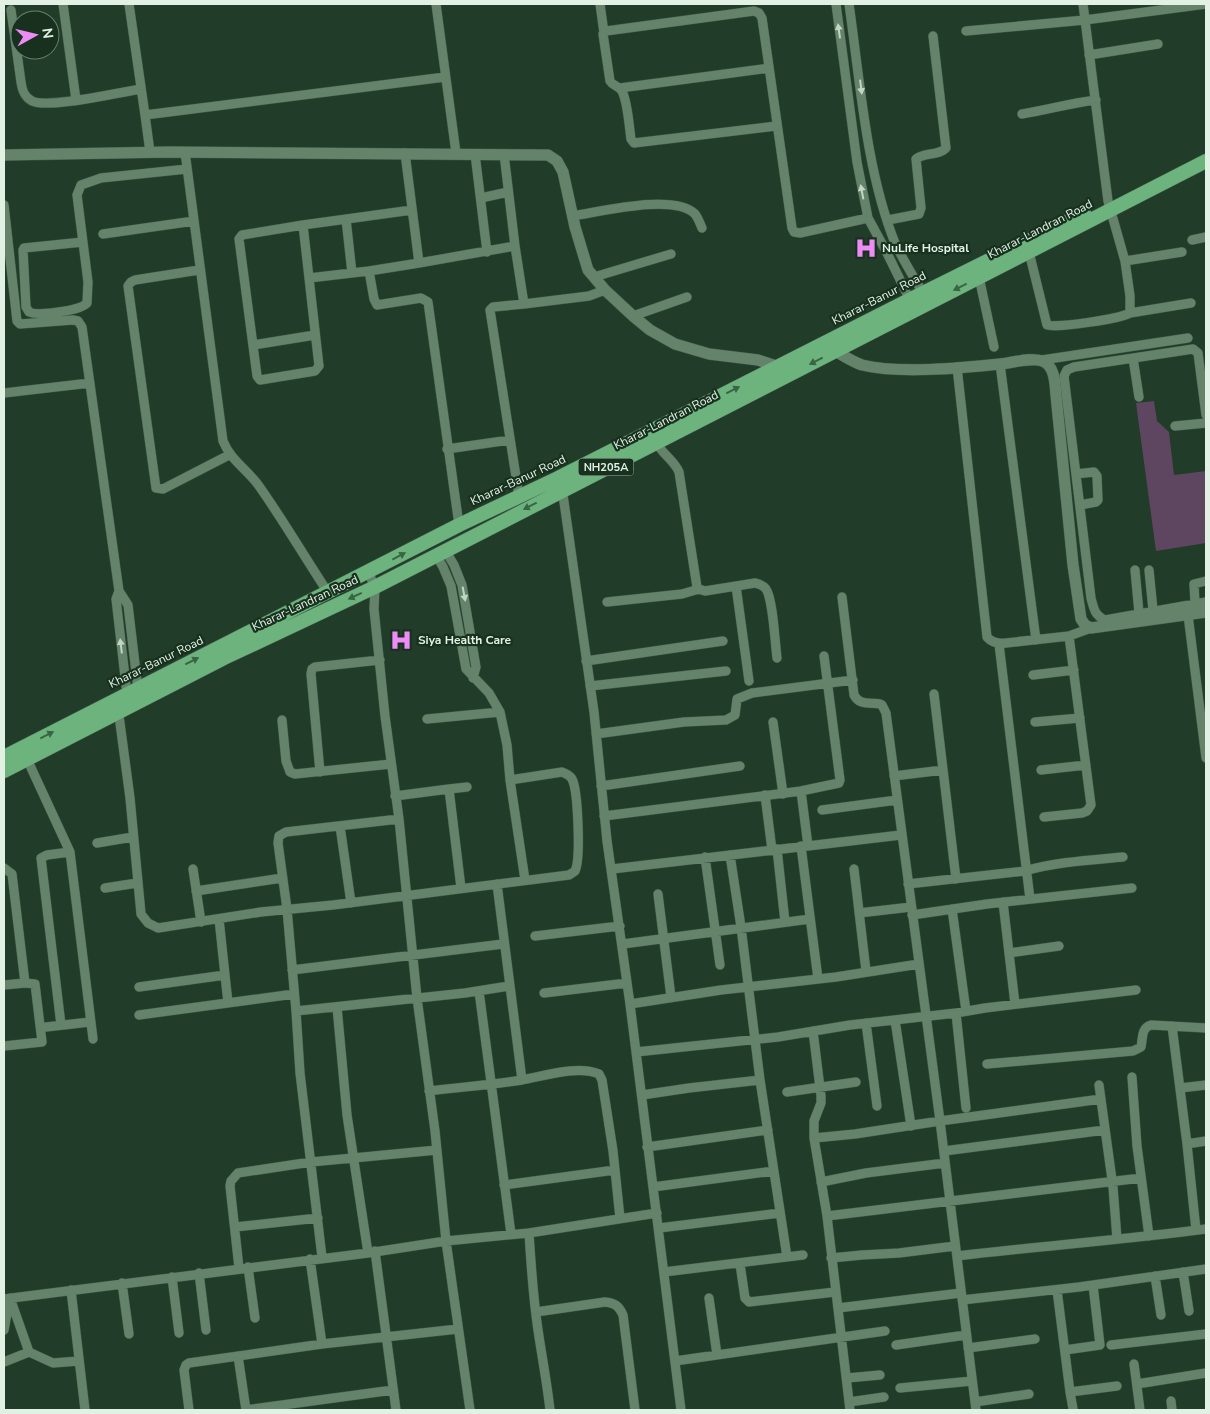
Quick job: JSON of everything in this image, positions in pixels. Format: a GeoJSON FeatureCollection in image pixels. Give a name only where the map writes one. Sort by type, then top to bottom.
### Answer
{"type":"FeatureCollection","features":[{"type":"Feature","properties":{"kind":"highway","name":"Kharar-Banur Road"},"geometry":{"type":"LineString","coordinates":[[4,757],[459,524],[519,496],[560,484],[781,372],[903,307],[923,293],[1109,206],[1206,151]]}},
{"type":"Feature","properties":{"kind":"highway","name":"Kharar-Landran Road"},"geometry":{"type":"LineString","coordinates":[[4,771],[224,658],[375,586],[440,552],[560,484],[656,442],[781,372],[835,351],[903,307],[979,277],[1029,252],[1109,206],[1206,161]]}},
{"type":"Feature","properties":{"kind":"street"},"geometry":{"type":"LineString","coordinates":[[63,4],[76,100]]}},
{"type":"Feature","properties":{"kind":"street"},"geometry":{"type":"LineString","coordinates":[[130,4],[150,152]]}},
{"type":"Feature","properties":{"kind":"street"},"geometry":{"type":"LineString","coordinates":[[436,4],[456,153]]}},
{"type":"Feature","properties":{"kind":"street"},"geometry":{"type":"LineString","coordinates":[[600,4],[610,81],[613,85],[620,88],[769,68]]}},
{"type":"Feature","properties":{"kind":"street"},"geometry":{"type":"LineString","coordinates":[[836,4],[857,162],[868,218],[888,253],[903,307]]}},
{"type":"Feature","properties":{"kind":"street"},"geometry":{"type":"LineString","coordinates":[[849,4],[872,160],[888,220],[904,261],[923,293]]}},
{"type":"Feature","properties":{"kind":"street"},"geometry":{"type":"LineString","coordinates":[[1083,4],[1109,206],[1125,261],[1130,296],[1130,313]]}},
{"type":"Feature","properties":{"kind":"street"},"geometry":{"type":"LineString","coordinates":[[1132,4],[1133,14]]}},
{"type":"Feature","properties":{"kind":"street"},"geometry":{"type":"LineString","coordinates":[[966,31],[1085,20],[1206,4]]}},
{"type":"Feature","properties":{"kind":"street"},"geometry":{"type":"LineString","coordinates":[[604,33],[606,31],[754,11],[757,8],[762,18],[790,222],[794,232],[800,233],[868,218]]}},
{"type":"Feature","properties":{"kind":"street"},"geometry":{"type":"LineString","coordinates":[[888,220],[919,214],[921,208],[916,159],[919,156],[943,151],[946,148],[933,36]]}},
{"type":"Feature","properties":{"kind":"street"},"geometry":{"type":"LineString","coordinates":[[1089,54],[1158,44]]}},
{"type":"Feature","properties":{"kind":"street"},"geometry":{"type":"LineString","coordinates":[[17,60],[23,92],[26,97],[38,103],[76,100],[141,89]]}},
{"type":"Feature","properties":{"kind":"street"},"geometry":{"type":"LineString","coordinates":[[145,115],[445,77]]}},
{"type":"Feature","properties":{"kind":"street"},"geometry":{"type":"LineString","coordinates":[[620,88],[624,97],[631,139],[634,143],[776,126]]}},
{"type":"Feature","properties":{"kind":"street"},"geometry":{"type":"LineString","coordinates":[[1022,114],[1073,102],[1096,100]]}},
{"type":"Feature","properties":{"kind":"street"},"geometry":{"type":"LineString","coordinates":[[4,155],[150,152],[548,154],[555,158],[563,172],[572,216],[588,270],[633,316],[650,330],[675,344],[709,354],[758,360],[781,372]]}},
{"type":"Feature","properties":{"kind":"street"},"geometry":{"type":"LineString","coordinates":[[185,152],[199,270],[223,441],[230,455],[261,489],[327,591]]}},
{"type":"Feature","properties":{"kind":"street"},"geometry":{"type":"LineString","coordinates":[[405,153],[419,262]]}},
{"type":"Feature","properties":{"kind":"street"},"geometry":{"type":"LineString","coordinates":[[475,154],[487,252]]}},
{"type":"Feature","properties":{"kind":"street"},"geometry":{"type":"LineString","coordinates":[[504,154],[524,304]]}},
{"type":"Feature","properties":{"kind":"street"},"geometry":{"type":"LineString","coordinates":[[83,242],[24,248],[26,307],[28,312],[36,314],[78,309],[88,303],[88,282],[83,242],[77,196],[81,185],[101,178],[186,168]]}},
{"type":"Feature","properties":{"kind":"street"},"geometry":{"type":"LineString","coordinates":[[481,198],[508,192]]}},
{"type":"Feature","properties":{"kind":"street"},"geometry":{"type":"LineString","coordinates":[[572,216],[666,204],[690,210],[695,214],[702,228]]}},
{"type":"Feature","properties":{"kind":"street"},"geometry":{"type":"LineString","coordinates":[[4,206],[6,243],[17,322],[20,324],[73,320],[78,321],[82,327],[119,591],[116,599],[126,694],[120,713],[141,914],[148,923],[165,929],[287,909],[351,903],[569,874],[575,870],[578,866],[577,818],[572,780],[562,772],[510,780]]}},
{"type":"Feature","properties":{"kind":"street"},"geometry":{"type":"LineString","coordinates":[[303,226],[320,364],[315,371],[260,380],[257,376],[238,243],[240,237],[242,235],[346,219],[412,210]]}},
{"type":"Feature","properties":{"kind":"street"},"geometry":{"type":"LineString","coordinates":[[346,219],[352,273]]}},
{"type":"Feature","properties":{"kind":"street"},"geometry":{"type":"LineString","coordinates":[[103,234],[194,221]]}},
{"type":"Feature","properties":{"kind":"street"},"geometry":{"type":"LineString","coordinates":[[1192,240],[1206,237]]}},
{"type":"Feature","properties":{"kind":"street"},"geometry":{"type":"LineString","coordinates":[[309,278],[369,271],[515,246]]}},
{"type":"Feature","properties":{"kind":"street"},"geometry":{"type":"LineString","coordinates":[[1029,252],[1047,325],[1054,326],[1084,322],[1191,303]]}},
{"type":"Feature","properties":{"kind":"street"},"geometry":{"type":"LineString","coordinates":[[1125,261],[1182,252]]}},
{"type":"Feature","properties":{"kind":"street"},"geometry":{"type":"LineString","coordinates":[[594,277],[671,254]]}},
{"type":"Feature","properties":{"kind":"street"},"geometry":{"type":"LineString","coordinates":[[199,270],[135,280],[128,286],[156,488],[162,490],[230,455]]}},
{"type":"Feature","properties":{"kind":"street"},"geometry":{"type":"LineString","coordinates":[[369,271],[374,300],[377,305],[421,298],[428,302],[447,449],[459,524]]}},
{"type":"Feature","properties":{"kind":"street"},"geometry":{"type":"LineString","coordinates":[[979,277],[994,347]]}},
{"type":"Feature","properties":{"kind":"street"},"geometry":{"type":"LineString","coordinates":[[519,496],[490,310],[493,307],[589,296],[606,290]]}},
{"type":"Feature","properties":{"kind":"street"},"geometry":{"type":"LineString","coordinates":[[633,316],[687,298]]}},
{"type":"Feature","properties":{"kind":"street"},"geometry":{"type":"LineString","coordinates":[[253,345],[315,335]]}},
{"type":"Feature","properties":{"kind":"street"},"geometry":{"type":"LineString","coordinates":[[835,351],[860,364],[905,369],[1042,360],[1188,338]]}},
{"type":"Feature","properties":{"kind":"street"},"geometry":{"type":"LineString","coordinates":[[1206,415],[1198,353],[1193,349],[1074,367],[1067,370],[1064,376],[1094,611],[1097,616],[1105,620],[1206,602]]}},
{"type":"Feature","properties":{"kind":"street"},"geometry":{"type":"LineString","coordinates":[[1133,358],[1139,397]]}},
{"type":"Feature","properties":{"kind":"street"},"geometry":{"type":"LineString","coordinates":[[1042,360],[1048,365],[1054,377],[1078,599],[1081,619],[1085,625],[1091,628]]}},
{"type":"Feature","properties":{"kind":"street"},"geometry":{"type":"LineString","coordinates":[[1000,364],[1036,640]]}},
{"type":"Feature","properties":{"kind":"street"},"geometry":{"type":"LineString","coordinates":[[957,367],[985,631],[990,640],[999,644],[1069,636],[1091,628],[1206,612]]}},
{"type":"Feature","properties":{"kind":"street"},"geometry":{"type":"LineString","coordinates":[[4,393],[90,383]]}},
{"type":"Feature","properties":{"kind":"street"},"geometry":{"type":"LineString","coordinates":[[1174,426],[1206,422]]}},
{"type":"Feature","properties":{"kind":"street"},"geometry":{"type":"LineString","coordinates":[[447,449],[510,440]]}},
{"type":"Feature","properties":{"kind":"street"},"geometry":{"type":"LineString","coordinates":[[656,442],[660,449],[675,464],[679,472],[696,583],[699,589]]}},
{"type":"Feature","properties":{"kind":"street"},"geometry":{"type":"LineString","coordinates":[[1076,474],[1094,472],[1098,476],[1100,496],[1098,500],[1080,505]]}},
{"type":"Feature","properties":{"kind":"street"},"geometry":{"type":"LineString","coordinates":[[560,484],[590,686],[604,816],[623,944],[681,1410]]}},
{"type":"Feature","properties":{"kind":"street"},"geometry":{"type":"LineString","coordinates":[[440,552],[459,575],[464,591],[476,667],[473,678],[489,693],[500,712],[507,745],[510,780],[525,880]]}},
{"type":"Feature","properties":{"kind":"street"},"geometry":{"type":"LineString","coordinates":[[1135,570],[1139,613]]}},
{"type":"Feature","properties":{"kind":"street"},"geometry":{"type":"LineString","coordinates":[[1149,570],[1153,610]]}},
{"type":"Feature","properties":{"kind":"street"},"geometry":{"type":"LineString","coordinates":[[368,572],[375,586],[374,609],[399,819],[417,998],[437,1150],[446,1241],[470,1410]]}},
{"type":"Feature","properties":{"kind":"street"},"geometry":{"type":"LineString","coordinates":[[1195,603],[1194,584],[1206,581]]}},
{"type":"Feature","properties":{"kind":"street"},"geometry":{"type":"LineString","coordinates":[[607,602],[682,594],[699,589],[705,591],[761,584],[767,591],[777,658]]}},
{"type":"Feature","properties":{"kind":"street"},"geometry":{"type":"LineString","coordinates":[[736,586],[749,681]]}},
{"type":"Feature","properties":{"kind":"street"},"geometry":{"type":"LineString","coordinates":[[842,597],[854,695],[857,701],[861,703],[880,704],[884,708],[889,733],[944,1151],[975,1406],[1029,1394]]}},
{"type":"Feature","properties":{"kind":"street"},"geometry":{"type":"LineString","coordinates":[[1188,615],[1206,758]]}},
{"type":"Feature","properties":{"kind":"street"},"geometry":{"type":"LineString","coordinates":[[1044,818],[1082,812],[1090,809],[1091,805],[1069,636]]}},
{"type":"Feature","properties":{"kind":"street"},"geometry":{"type":"LineString","coordinates":[[586,661],[723,641]]}},
{"type":"Feature","properties":{"kind":"street"},"geometry":{"type":"LineString","coordinates":[[999,644],[1025,871],[1030,899]]}},
{"type":"Feature","properties":{"kind":"street"},"geometry":{"type":"LineString","coordinates":[[604,816],[783,794],[837,785],[840,780],[824,656]]}},
{"type":"Feature","properties":{"kind":"street"},"geometry":{"type":"LineString","coordinates":[[320,772],[312,669],[315,667],[380,660]]}},
{"type":"Feature","properties":{"kind":"street"},"geometry":{"type":"LineString","coordinates":[[1033,676],[1074,670]]}},
{"type":"Feature","properties":{"kind":"street"},"geometry":{"type":"LineString","coordinates":[[590,686],[726,671]]}},
{"type":"Feature","properties":{"kind":"street"},"geometry":{"type":"LineString","coordinates":[[596,734],[690,722],[726,720],[734,715],[737,700],[752,692],[853,680]]}},
{"type":"Feature","properties":{"kind":"street"},"geometry":{"type":"LineString","coordinates":[[934,694],[956,879]]}},
{"type":"Feature","properties":{"kind":"street"},"geometry":{"type":"LineString","coordinates":[[427,719],[500,712]]}},
{"type":"Feature","properties":{"kind":"street"},"geometry":{"type":"LineString","coordinates":[[1036,722],[1080,718]]}},
{"type":"Feature","properties":{"kind":"street"},"geometry":{"type":"LineString","coordinates":[[282,720],[286,761],[290,772],[295,774],[391,764]]}},
{"type":"Feature","properties":{"kind":"street"},"geometry":{"type":"LineString","coordinates":[[773,722],[783,794]]}},
{"type":"Feature","properties":{"kind":"street"},"geometry":{"type":"LineString","coordinates":[[27,759],[70,852],[93,1039]]}},
{"type":"Feature","properties":{"kind":"street"},"geometry":{"type":"LineString","coordinates":[[1042,770],[1086,765]]}},
{"type":"Feature","properties":{"kind":"street"},"geometry":{"type":"LineString","coordinates":[[601,786],[740,766]]}},
{"type":"Feature","properties":{"kind":"street"},"geometry":{"type":"LineString","coordinates":[[894,776],[943,770]]}},
{"type":"Feature","properties":{"kind":"street"},"geometry":{"type":"LineString","coordinates":[[395,796],[467,787]]}},
{"type":"Feature","properties":{"kind":"street"},"geometry":{"type":"LineString","coordinates":[[449,789],[461,888]]}},
{"type":"Feature","properties":{"kind":"street"},"geometry":{"type":"LineString","coordinates":[[800,791],[810,919],[818,979]]}},
{"type":"Feature","properties":{"kind":"street"},"geometry":{"type":"LineString","coordinates":[[765,795],[785,922]]}},
{"type":"Feature","properties":{"kind":"street"},"geometry":{"type":"LineString","coordinates":[[822,810],[897,800]]}},
{"type":"Feature","properties":{"kind":"street"},"geometry":{"type":"LineString","coordinates":[[322,1257],[300,1073],[287,909],[278,843],[279,836],[282,834],[399,819]]}},
{"type":"Feature","properties":{"kind":"street"},"geometry":{"type":"LineString","coordinates":[[340,826],[351,903]]}},
{"type":"Feature","properties":{"kind":"street"},"geometry":{"type":"LineString","coordinates":[[612,869],[901,835]]}},
{"type":"Feature","properties":{"kind":"street"},"geometry":{"type":"LineString","coordinates":[[97,843],[133,838]]}},
{"type":"Feature","properties":{"kind":"street"},"geometry":{"type":"LineString","coordinates":[[61,1025],[42,858],[47,854],[70,852]]}},
{"type":"Feature","properties":{"kind":"street"},"geometry":{"type":"LineString","coordinates":[[730,854],[760,1080],[787,1257]]}},
{"type":"Feature","properties":{"kind":"street"},"geometry":{"type":"LineString","coordinates":[[908,884],[1025,871],[1088,860],[1123,857]]}},
{"type":"Feature","properties":{"kind":"street"},"geometry":{"type":"LineString","coordinates":[[705,858],[720,965]]}},
{"type":"Feature","properties":{"kind":"street"},"geometry":{"type":"LineString","coordinates":[[4,868],[12,874],[26,983]]}},
{"type":"Feature","properties":{"kind":"street"},"geometry":{"type":"LineString","coordinates":[[193,869],[200,922]]}},
{"type":"Feature","properties":{"kind":"street"},"geometry":{"type":"LineString","coordinates":[[854,869],[866,971]]}},
{"type":"Feature","properties":{"kind":"street"},"geometry":{"type":"LineString","coordinates":[[196,891],[282,878]]}},
{"type":"Feature","properties":{"kind":"street"},"geometry":{"type":"LineString","coordinates":[[105,888],[138,883]]}},
{"type":"Feature","properties":{"kind":"street"},"geometry":{"type":"LineString","coordinates":[[497,884],[522,1080]]}},
{"type":"Feature","properties":{"kind":"street"},"geometry":{"type":"LineString","coordinates":[[859,913],[952,909],[1132,888]]}},
{"type":"Feature","properties":{"kind":"street"},"geometry":{"type":"LineString","coordinates":[[658,894],[671,997]]}},
{"type":"Feature","properties":{"kind":"street"},"geometry":{"type":"LineString","coordinates":[[1003,902],[1015,1004]]}},
{"type":"Feature","properties":{"kind":"street"},"geometry":{"type":"LineString","coordinates":[[952,909],[966,1011]]}},
{"type":"Feature","properties":{"kind":"street"},"geometry":{"type":"LineString","coordinates":[[219,919],[228,1003]]}},
{"type":"Feature","properties":{"kind":"street"},"geometry":{"type":"LineString","coordinates":[[623,944],[810,919]]}},
{"type":"Feature","properties":{"kind":"street"},"geometry":{"type":"LineString","coordinates":[[535,936],[620,926]]}},
{"type":"Feature","properties":{"kind":"street"},"geometry":{"type":"LineString","coordinates":[[292,970],[504,944]]}},
{"type":"Feature","properties":{"kind":"street"},"geometry":{"type":"LineString","coordinates":[[1009,953],[1059,946]]}},
{"type":"Feature","properties":{"kind":"street"},"geometry":{"type":"LineString","coordinates":[[630,1004],[919,964]]}},
{"type":"Feature","properties":{"kind":"street"},"geometry":{"type":"LineString","coordinates":[[139,987],[225,975]]}},
{"type":"Feature","properties":{"kind":"street"},"geometry":{"type":"LineString","coordinates":[[4,986],[26,983],[35,984],[42,1042],[4,1046]]}},
{"type":"Feature","properties":{"kind":"street"},"geometry":{"type":"LineString","coordinates":[[544,993],[628,983]]}},
{"type":"Feature","properties":{"kind":"street"},"geometry":{"type":"LineString","coordinates":[[296,1011],[509,986]]}},
{"type":"Feature","properties":{"kind":"street"},"geometry":{"type":"LineString","coordinates":[[636,1052],[756,1039],[866,1023],[1136,990]]}},
{"type":"Feature","properties":{"kind":"street"},"geometry":{"type":"LineString","coordinates":[[479,991],[511,1234]]}},
{"type":"Feature","properties":{"kind":"street"},"geometry":{"type":"LineString","coordinates":[[139,1015],[294,994]]}},
{"type":"Feature","properties":{"kind":"street"},"geometry":{"type":"LineString","coordinates":[[337,1007],[342,1071],[353,1158],[387,1337],[396,1410]]}},
{"type":"Feature","properties":{"kind":"street"},"geometry":{"type":"LineString","coordinates":[[956,1013],[966,1108]]}},
{"type":"Feature","properties":{"kind":"street"},"geometry":{"type":"LineString","coordinates":[[894,1020],[911,1126]]}},
{"type":"Feature","properties":{"kind":"street"},"geometry":{"type":"LineString","coordinates":[[46,1027],[90,1022]]}},
{"type":"Feature","properties":{"kind":"street"},"geometry":{"type":"LineString","coordinates":[[866,1023],[877,1106]]}},
{"type":"Feature","properties":{"kind":"street"},"geometry":{"type":"LineString","coordinates":[[987,1064],[1133,1051],[1141,1047],[1146,1026],[1206,1028]]}},
{"type":"Feature","properties":{"kind":"street"},"geometry":{"type":"LineString","coordinates":[[1172,1026],[1196,1230]]}},
{"type":"Feature","properties":{"kind":"street"},"geometry":{"type":"LineString","coordinates":[[813,1031],[821,1103],[814,1120],[814,1138],[827,1216],[850,1406],[884,1398]]}},
{"type":"Feature","properties":{"kind":"street"},"geometry":{"type":"LineString","coordinates":[[429,1091],[522,1080],[553,1073],[587,1071],[599,1074],[602,1080],[620,1218]]}},
{"type":"Feature","properties":{"kind":"street"},"geometry":{"type":"LineString","coordinates":[[1132,1077],[1137,1146],[1149,1236]]}},
{"type":"Feature","properties":{"kind":"street"},"geometry":{"type":"LineString","coordinates":[[642,1096],[689,1088],[760,1080]]}},
{"type":"Feature","properties":{"kind":"street"},"geometry":{"type":"LineString","coordinates":[[787,1092],[856,1082]]}},
{"type":"Feature","properties":{"kind":"street"},"geometry":{"type":"LineString","coordinates":[[1099,1085],[1112,1182],[1117,1239]]}},
{"type":"Feature","properties":{"kind":"street"},"geometry":{"type":"LineString","coordinates":[[1180,1088],[1206,1085]]}},
{"type":"Feature","properties":{"kind":"street"},"geometry":{"type":"LineString","coordinates":[[814,1138],[855,1134],[1101,1099]]}},
{"type":"Feature","properties":{"kind":"street"},"geometry":{"type":"LineString","coordinates":[[647,1147],[768,1130]]}},
{"type":"Feature","properties":{"kind":"street"},"geometry":{"type":"LineString","coordinates":[[944,1151],[1105,1130]]}},
{"type":"Feature","properties":{"kind":"street"},"geometry":{"type":"LineString","coordinates":[[1187,1144],[1206,1141]]}},
{"type":"Feature","properties":{"kind":"street"},"geometry":{"type":"LineString","coordinates":[[255,1318],[235,1228],[230,1186],[234,1176],[244,1172],[311,1162],[437,1150]]}},
{"type":"Feature","properties":{"kind":"street"},"geometry":{"type":"LineString","coordinates":[[821,1182],[859,1174],[945,1163]]}},
{"type":"Feature","properties":{"kind":"street"},"geometry":{"type":"LineString","coordinates":[[504,1185],[615,1170]]}},
{"type":"Feature","properties":{"kind":"street"},"geometry":{"type":"LineString","coordinates":[[653,1186],[774,1171]]}},
{"type":"Feature","properties":{"kind":"street"},"geometry":{"type":"LineString","coordinates":[[827,1216],[1141,1178]]}},
{"type":"Feature","properties":{"kind":"street"},"geometry":{"type":"LineString","coordinates":[[7,1299],[446,1241],[528,1233],[657,1213]]}},
{"type":"Feature","properties":{"kind":"street"},"geometry":{"type":"LineString","coordinates":[[659,1228],[780,1213]]}},
{"type":"Feature","properties":{"kind":"street"},"geometry":{"type":"LineString","coordinates":[[235,1228],[318,1218]]}},
{"type":"Feature","properties":{"kind":"street"},"geometry":{"type":"LineString","coordinates":[[957,1256],[1206,1229]]}},
{"type":"Feature","properties":{"kind":"street"},"geometry":{"type":"LineString","coordinates":[[528,1233],[536,1312],[550,1410]]}},
{"type":"Feature","properties":{"kind":"street"},"geometry":{"type":"LineString","coordinates":[[831,1258],[862,1254],[899,1254],[955,1246]]}},
{"type":"Feature","properties":{"kind":"street"},"geometry":{"type":"LineString","coordinates":[[664,1272],[803,1255]]}},
{"type":"Feature","properties":{"kind":"street"},"geometry":{"type":"LineString","coordinates":[[310,1259],[322,1344]]}},
{"type":"Feature","properties":{"kind":"street"},"geometry":{"type":"LineString","coordinates":[[740,1264],[745,1298],[748,1302],[754,1303],[835,1292]]}},
{"type":"Feature","properties":{"kind":"street"},"geometry":{"type":"LineString","coordinates":[[838,1308],[1057,1290],[1206,1269]]}},
{"type":"Feature","properties":{"kind":"street"},"geometry":{"type":"LineString","coordinates":[[1183,1272],[1189,1311]]}},
{"type":"Feature","properties":{"kind":"street"},"geometry":{"type":"LineString","coordinates":[[199,1273],[206,1330]]}},
{"type":"Feature","properties":{"kind":"street"},"geometry":{"type":"LineString","coordinates":[[1155,1276],[1161,1315]]}},
{"type":"Feature","properties":{"kind":"street"},"geometry":{"type":"LineString","coordinates":[[172,1277],[179,1333]]}},
{"type":"Feature","properties":{"kind":"street"},"geometry":{"type":"LineString","coordinates":[[122,1283],[129,1334]]}},
{"type":"Feature","properties":{"kind":"street"},"geometry":{"type":"LineString","coordinates":[[1064,1350],[1100,1345],[1093,1285]]}},
{"type":"Feature","properties":{"kind":"street"},"geometry":{"type":"LineString","coordinates":[[71,1290],[85,1410]]}},
{"type":"Feature","properties":{"kind":"street"},"geometry":{"type":"LineString","coordinates":[[1057,1290],[1073,1409]]}},
{"type":"Feature","properties":{"kind":"street"},"geometry":{"type":"LineString","coordinates":[[709,1298],[717,1355]]}},
{"type":"Feature","properties":{"kind":"street"},"geometry":{"type":"LineString","coordinates":[[4,1330],[7,1299]]}},
{"type":"Feature","properties":{"kind":"street"},"geometry":{"type":"LineString","coordinates":[[7,1299],[29,1352],[53,1364],[79,1361]]}},
{"type":"Feature","properties":{"kind":"street"},"geometry":{"type":"LineString","coordinates":[[536,1312],[605,1302],[619,1307],[623,1315],[635,1410]]}},
{"type":"Feature","properties":{"kind":"street"},"geometry":{"type":"LineString","coordinates":[[189,1410],[185,1377],[186,1365],[197,1360],[458,1329]]}},
{"type":"Feature","properties":{"kind":"street"},"geometry":{"type":"LineString","coordinates":[[675,1361],[885,1331]]}},
{"type":"Feature","properties":{"kind":"street"},"geometry":{"type":"LineString","coordinates":[[1112,1345],[1206,1334]]}},
{"type":"Feature","properties":{"kind":"street"},"geometry":{"type":"LineString","coordinates":[[896,1345],[966,1335]]}},
{"type":"Feature","properties":{"kind":"street"},"geometry":{"type":"LineString","coordinates":[[968,1348],[1034,1339]]}},
{"type":"Feature","properties":{"kind":"street"},"geometry":{"type":"LineString","coordinates":[[4,1362],[29,1352]]}},
{"type":"Feature","properties":{"kind":"street"},"geometry":{"type":"LineString","coordinates":[[238,1356],[246,1410],[394,1390]]}},
{"type":"Feature","properties":{"kind":"street"},"geometry":{"type":"LineString","coordinates":[[1134,1364],[1140,1410]]}},
{"type":"Feature","properties":{"kind":"street"},"geometry":{"type":"LineString","coordinates":[[1137,1384],[1206,1373]]}},
{"type":"Feature","properties":{"kind":"street"},"geometry":{"type":"LineString","coordinates":[[847,1378],[880,1375]]}},
{"type":"Feature","properties":{"kind":"street"},"geometry":{"type":"LineString","coordinates":[[900,1388],[972,1381]]}},
{"type":"Feature","properties":{"kind":"street"},"geometry":{"type":"LineString","coordinates":[[1070,1392],[1117,1386]]}},
{"type":"Feature","properties":{"kind":"shaded area"},"geometry":{"type":"Polygon","coordinates":[[[1154,401],[1157,421],[1169,432],[1174,475],[1206,471],[1206,543],[1156,551],[1136,403],[1154,401]]]}},
{"type":"Feature","properties":{"kind":"place","name":"NuLife Hospital"},"geometry":{"type":"Point","coordinates":[866,248]}},
{"type":"Feature","properties":{"kind":"place","name":"Siya Health Care"},"geometry":{"type":"Point","coordinates":[401,640]}}]}
